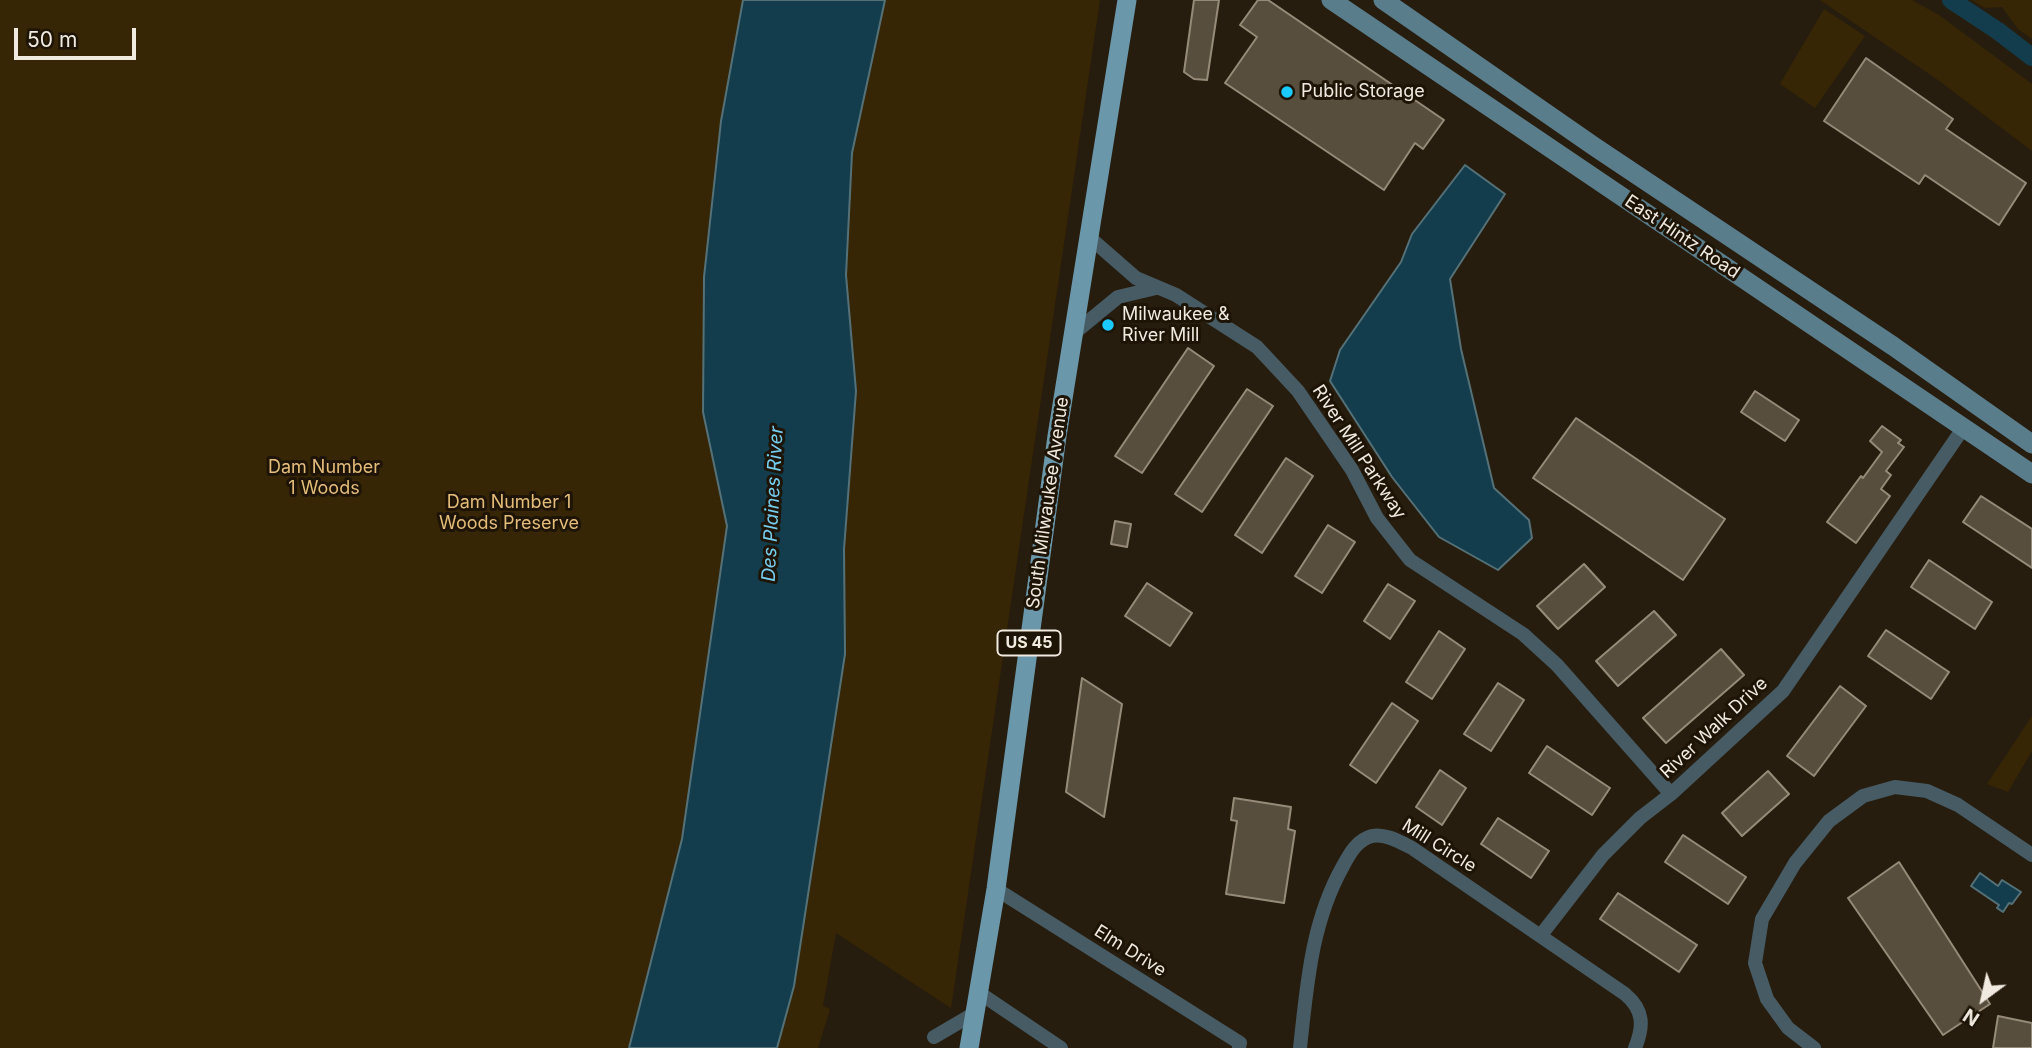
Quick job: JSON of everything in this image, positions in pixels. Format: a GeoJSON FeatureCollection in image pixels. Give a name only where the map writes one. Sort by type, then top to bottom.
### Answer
{"type":"FeatureCollection","features":[{"type":"Feature","properties":{"kind":"main road","name":"South Milwaukee Avenue"},"geometry":{"type":"LineString","coordinates":[[969,1048],[996,889],[1057,436],[1127,0]]}},
{"type":"Feature","properties":{"kind":"main road","name":"East Hintz Road"},"geometry":{"type":"LineString","coordinates":[[1331,0],[2032,474]]}},
{"type":"Feature","properties":{"kind":"main road","name":"East Hintz Road"},"geometry":{"type":"LineString","coordinates":[[1383,0],[1595,147],[1893,346],[2032,444]]}},
{"type":"Feature","properties":{"kind":"street","name":"River Mill Parkway"},"geometry":{"type":"LineString","coordinates":[[1089,237],[1136,278],[1176,295],[1257,347],[1298,391],[1352,470],[1377,519],[1410,560],[1523,634],[1557,664],[1671,794]]}},
{"type":"Feature","properties":{"kind":"street"},"geometry":{"type":"LineString","coordinates":[[1073,334],[1118,297],[1156,288]]}},
{"type":"Feature","properties":{"kind":"street","name":"River Walk Drive"},"geometry":{"type":"LineString","coordinates":[[1541,935],[1603,855],[1640,818],[1671,794],[1783,691],[1965,427]]}},
{"type":"Feature","properties":{"kind":"street"},"geometry":{"type":"LineString","coordinates":[[1814,1048],[1788,1028],[1767,999],[1755,963],[1762,919],[1796,863],[1829,821],[1863,796],[1895,787],[1927,791],[1958,805],[2032,855]]}},
{"type":"Feature","properties":{"kind":"street","name":"Mill Circle"},"geometry":{"type":"LineString","coordinates":[[1300,1048],[1310,955],[1322,908],[1349,855],[1360,841],[1374,836],[1402,842],[1541,935],[1634,1002],[1642,1015],[1641,1033],[1634,1048]]}},
{"type":"Feature","properties":{"kind":"street","name":"Elm Drive"},"geometry":{"type":"LineString","coordinates":[[996,889],[1240,1043],[1239,1048]]}},
{"type":"Feature","properties":{"kind":"street"},"geometry":{"type":"LineString","coordinates":[[978,992],[1062,1048]]}},
{"type":"Feature","properties":{"kind":"street"},"geometry":{"type":"LineString","coordinates":[[934,1037],[975,1013]]}},
{"type":"Feature","properties":{"kind":"green space","name":"Dam Number 1 Woods Preserve"},"geometry":{"type":"Polygon","coordinates":[[[0,0],[1100,0],[951,1008],[836,933],[823,1006],[830,1009],[818,1048],[0,1048],[0,0]]]}},
{"type":"Feature","properties":{"kind":"green space"},"geometry":{"type":"Polygon","coordinates":[[[1820,0],[1912,0],[1939,15],[2032,84],[2032,151],[1938,80],[1820,0]]]}},
{"type":"Feature","properties":{"kind":"green space"},"geometry":{"type":"Polygon","coordinates":[[[1972,0],[2032,0],[2032,39],[2018,29],[2002,7],[1985,8],[1972,0]]]}},
{"type":"Feature","properties":{"kind":"green space"},"geometry":{"type":"Polygon","coordinates":[[[1824,9],[1865,36],[1815,108],[1780,84],[1824,9]]]}},
{"type":"Feature","properties":{"kind":"green space"},"geometry":{"type":"Polygon","coordinates":[[[2032,716],[2032,751],[2008,792],[1987,784],[2032,716]]]}},
{"type":"Feature","properties":{"kind":"water","name":"Des Plaines River"},"geometry":{"type":"Polygon","coordinates":[[[743,0],[885,0],[852,153],[846,275],[856,391],[844,549],[845,654],[794,986],[777,1048],[629,1048],[682,839],[727,526],[703,412],[704,277],[721,121],[743,0]]]}},
{"type":"Feature","properties":{"kind":"water"},"geometry":{"type":"Polygon","coordinates":[[[1465,165],[1505,194],[1450,279],[1461,349],[1494,488],[1529,520],[1532,538],[1498,570],[1439,537],[1392,477],[1330,381],[1340,350],[1401,262],[1412,234],[1465,165]]]}},
{"type":"Feature","properties":{"kind":"water"},"geometry":{"type":"Polygon","coordinates":[[[1980,873],[1998,886],[2002,880],[2021,892],[2003,912],[1997,908],[1999,905],[1971,886],[1980,873]]]}},
{"type":"Feature","properties":{"kind":"building"},"geometry":{"type":"Polygon","coordinates":[[[1194,0],[1219,0],[1207,80],[1194,79],[1184,72],[1194,0]]]}},
{"type":"Feature","properties":{"kind":"building"},"geometry":{"type":"Polygon","coordinates":[[[1258,0],[1268,0],[1444,120],[1423,149],[1415,143],[1384,190],[1225,83],[1257,37],[1240,25],[1258,0]]]}},
{"type":"Feature","properties":{"kind":"building"},"geometry":{"type":"Polygon","coordinates":[[[1866,58],[1953,119],[1946,129],[2026,183],[1999,225],[1925,175],[1919,184],[1824,121],[1866,58]]]}},
{"type":"Feature","properties":{"kind":"building"},"geometry":{"type":"Polygon","coordinates":[[[1188,348],[1214,366],[1142,473],[1115,456],[1188,348]]]}},
{"type":"Feature","properties":{"kind":"building"},"geometry":{"type":"Polygon","coordinates":[[[1247,389],[1273,406],[1202,512],[1175,494],[1247,389]]]}},
{"type":"Feature","properties":{"kind":"building"},"geometry":{"type":"Polygon","coordinates":[[[1755,391],[1799,420],[1785,441],[1741,412],[1755,391]]]}},
{"type":"Feature","properties":{"kind":"building"},"geometry":{"type":"Polygon","coordinates":[[[1576,418],[1725,519],[1683,580],[1533,478],[1576,418]]]}},
{"type":"Feature","properties":{"kind":"building"},"geometry":{"type":"Polygon","coordinates":[[[1882,426],[1901,440],[1898,443],[1904,447],[1886,471],[1891,475],[1881,489],[1890,496],[1856,543],[1827,522],[1882,452],[1870,441],[1882,426]]]}},
{"type":"Feature","properties":{"kind":"building"},"geometry":{"type":"Polygon","coordinates":[[[1286,458],[1313,476],[1262,553],[1235,535],[1286,458]]]}},
{"type":"Feature","properties":{"kind":"building"},"geometry":{"type":"Polygon","coordinates":[[[1981,496],[2032,529],[2032,568],[1963,522],[1981,496]]]}},
{"type":"Feature","properties":{"kind":"building"},"geometry":{"type":"Polygon","coordinates":[[[1115,521],[1131,524],[1127,547],[1111,544],[1115,521]]]}},
{"type":"Feature","properties":{"kind":"building"},"geometry":{"type":"Polygon","coordinates":[[[1328,525],[1355,542],[1322,593],[1295,576],[1328,525]]]}},
{"type":"Feature","properties":{"kind":"building"},"geometry":{"type":"Polygon","coordinates":[[[1929,560],[1992,602],[1975,629],[1911,587],[1929,560]]]}},
{"type":"Feature","properties":{"kind":"building"},"geometry":{"type":"Polygon","coordinates":[[[1584,564],[1605,587],[1558,629],[1537,606],[1584,564]]]}},
{"type":"Feature","properties":{"kind":"building"},"geometry":{"type":"Polygon","coordinates":[[[1147,583],[1192,613],[1170,646],[1125,616],[1147,583]]]}},
{"type":"Feature","properties":{"kind":"building"},"geometry":{"type":"Polygon","coordinates":[[[1388,584],[1415,601],[1390,639],[1364,621],[1388,584]]]}},
{"type":"Feature","properties":{"kind":"building"},"geometry":{"type":"Polygon","coordinates":[[[1654,611],[1676,635],[1618,686],[1596,661],[1654,611]]]}},
{"type":"Feature","properties":{"kind":"building"},"geometry":{"type":"Polygon","coordinates":[[[1886,630],[1949,672],[1931,699],[1868,656],[1886,630]]]}},
{"type":"Feature","properties":{"kind":"building"},"geometry":{"type":"Polygon","coordinates":[[[1439,631],[1465,649],[1432,699],[1406,682],[1439,631]]]}},
{"type":"Feature","properties":{"kind":"building"},"geometry":{"type":"Polygon","coordinates":[[[1721,649],[1744,675],[1666,743],[1643,718],[1721,649]]]}},
{"type":"Feature","properties":{"kind":"building"},"geometry":{"type":"Polygon","coordinates":[[[1082,678],[1122,704],[1104,817],[1066,792],[1082,678]]]}},
{"type":"Feature","properties":{"kind":"building"},"geometry":{"type":"Polygon","coordinates":[[[1498,683],[1524,700],[1491,751],[1464,734],[1498,683]]]}},
{"type":"Feature","properties":{"kind":"building"},"geometry":{"type":"Polygon","coordinates":[[[1840,686],[1866,706],[1814,776],[1787,756],[1840,686]]]}},
{"type":"Feature","properties":{"kind":"building"},"geometry":{"type":"Polygon","coordinates":[[[1392,703],[1418,721],[1376,783],[1350,765],[1392,703]]]}},
{"type":"Feature","properties":{"kind":"building"},"geometry":{"type":"Polygon","coordinates":[[[1547,746],[1610,788],[1592,815],[1529,773],[1547,746]]]}},
{"type":"Feature","properties":{"kind":"building"},"geometry":{"type":"Polygon","coordinates":[[[1440,770],[1466,788],[1442,825],[1416,807],[1440,770]]]}},
{"type":"Feature","properties":{"kind":"building"},"geometry":{"type":"Polygon","coordinates":[[[1768,771],[1789,794],[1742,836],[1722,813],[1768,771]]]}},
{"type":"Feature","properties":{"kind":"building"},"geometry":{"type":"Polygon","coordinates":[[[1234,798],[1291,807],[1288,829],[1295,831],[1284,903],[1226,894],[1237,821],[1231,820],[1234,798]]]}},
{"type":"Feature","properties":{"kind":"building"},"geometry":{"type":"Polygon","coordinates":[[[1498,818],[1549,851],[1531,878],[1481,844],[1498,818]]]}},
{"type":"Feature","properties":{"kind":"building"},"geometry":{"type":"Polygon","coordinates":[[[1683,835],[1746,877],[1728,904],[1665,862],[1683,835]]]}},
{"type":"Feature","properties":{"kind":"building"},"geometry":{"type":"Polygon","coordinates":[[[1899,862],[1990,1004],[1943,1035],[1848,898],[1899,862]]]}},
{"type":"Feature","properties":{"kind":"building"},"geometry":{"type":"Polygon","coordinates":[[[1618,893],[1697,945],[1679,972],[1600,919],[1618,893]]]}},
{"type":"Feature","properties":{"kind":"building"},"geometry":{"type":"Polygon","coordinates":[[[1998,1016],[2032,1023],[2032,1048],[1993,1048],[1998,1016]]]}},
{"type":"Feature","properties":{"kind":"waterway"},"geometry":{"type":"LineString","coordinates":[[1951,0],[2032,57]]}},
{"type":"Feature","properties":{"kind":"place","name":"Public Storage"},"geometry":{"type":"Point","coordinates":[1287,92]}},
{"type":"Feature","properties":{"kind":"place","name":"Milwaukee & River Mill"},"geometry":{"type":"Point","coordinates":[1108,325]}},
{"type":"Feature","properties":{"kind":"park label","name":"Dam Number 1 Woods"},"geometry":{"type":"Point","coordinates":[324,478]}}]}
